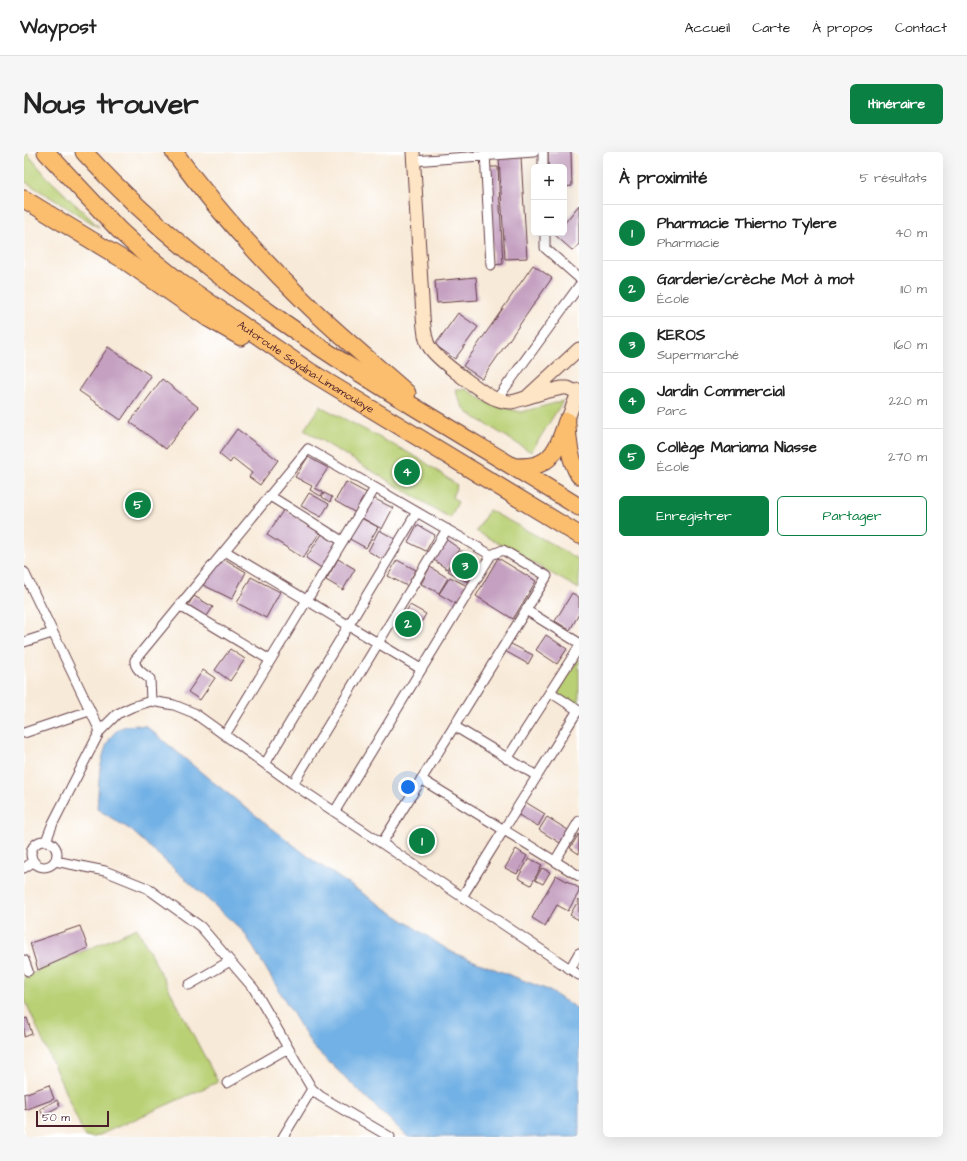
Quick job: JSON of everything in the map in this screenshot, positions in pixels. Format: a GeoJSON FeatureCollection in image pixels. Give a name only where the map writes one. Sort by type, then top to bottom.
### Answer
{"type":"FeatureCollection","features":[{"type":"Feature","properties":{"kind":"highway","name":"Autoroute Seydina-Limamoulaye"},"geometry":{"type":"LineString","coordinates":[[46,152],[119,230],[146,255],[213,305],[309,371],[579,535]]}},
{"type":"Feature","properties":{"kind":"highway"},"geometry":{"type":"LineString","coordinates":[[84,152],[160,227],[252,301],[376,383],[579,507]]}},
{"type":"Feature","properties":{"kind":"highway"},"geometry":{"type":"LineString","coordinates":[[174,152],[218,210],[304,301],[410,396],[457,433]]}},
{"type":"Feature","properties":{"kind":"highway"},"geometry":{"type":"LineString","coordinates":[[24,199],[124,260],[208,318],[263,349],[309,371]]}},
{"type":"Feature","properties":{"kind":"highway"},"geometry":{"type":"LineString","coordinates":[[515,467],[534,466],[548,460],[554,453],[567,421]]}},
{"type":"Feature","properties":{"kind":"highway"},"geometry":{"type":"LineString","coordinates":[[567,421],[569,449],[574,467],[579,475]]}},
{"type":"Feature","properties":{"kind":"street"},"geometry":{"type":"LineString","coordinates":[[534,152],[413,157],[423,316],[426,338],[429,347],[435,355],[489,395],[497,399],[509,402],[517,401],[562,388],[568,388],[578,392],[567,421]]}},
{"type":"Feature","properties":{"kind":"street"},"geometry":{"type":"LineString","coordinates":[[543,152],[544,164]]}},
{"type":"Feature","properties":{"kind":"street"},"geometry":{"type":"LineString","coordinates":[[485,154],[492,265]]}},
{"type":"Feature","properties":{"kind":"street"},"geometry":{"type":"LineString","coordinates":[[544,236],[545,248],[579,278]]}},
{"type":"Feature","properties":{"kind":"street"},"geometry":{"type":"LineString","coordinates":[[497,399],[579,286]]}},
{"type":"Feature","properties":{"kind":"street"},"geometry":{"type":"LineString","coordinates":[[527,397],[579,349]]}},
{"type":"Feature","properties":{"kind":"street"},"geometry":{"type":"LineString","coordinates":[[151,701],[150,679],[137,667],[135,660],[308,449],[491,555]]}},
{"type":"Feature","properties":{"kind":"street"},"geometry":{"type":"LineString","coordinates":[[225,735],[375,488]]}},
{"type":"Feature","properties":{"kind":"street"},"geometry":{"type":"LineString","coordinates":[[270,496],[342,541]]}},
{"type":"Feature","properties":{"kind":"street"},"geometry":{"type":"LineString","coordinates":[[266,764],[417,512]]}},
{"type":"Feature","properties":{"kind":"street"},"geometry":{"type":"LineString","coordinates":[[293,784],[447,529]]}},
{"type":"Feature","properties":{"kind":"street"},"geometry":{"type":"LineString","coordinates":[[335,811],[491,555],[503,550],[547,576],[382,843]]}},
{"type":"Feature","properties":{"kind":"street"},"geometry":{"type":"LineString","coordinates":[[224,551],[421,670]]}},
{"type":"Feature","properties":{"kind":"street"},"geometry":{"type":"LineString","coordinates":[[24,572],[89,711],[100,731]]}},
{"type":"Feature","properties":{"kind":"street"},"geometry":{"type":"LineString","coordinates":[[180,606],[270,660]]}},
{"type":"Feature","properties":{"kind":"street"},"geometry":{"type":"LineString","coordinates":[[526,610],[579,643]]}},
{"type":"Feature","properties":{"kind":"street"},"geometry":{"type":"LineString","coordinates":[[24,642],[52,633]]}},
{"type":"Feature","properties":{"kind":"street"},"geometry":{"type":"LineString","coordinates":[[507,758],[579,647]]}},
{"type":"Feature","properties":{"kind":"street"},"geometry":{"type":"LineString","coordinates":[[462,897],[578,710],[550,692]]}},
{"type":"Feature","properties":{"kind":"street"},"geometry":{"type":"LineString","coordinates":[[46,841],[53,823],[100,731],[117,714],[132,707],[151,701],[174,705],[194,713],[293,784],[579,975]]}},
{"type":"Feature","properties":{"kind":"street"},"geometry":{"type":"LineString","coordinates":[[24,733],[89,711]]}},
{"type":"Feature","properties":{"kind":"street"},"geometry":{"type":"LineString","coordinates":[[454,726],[536,776]]}},
{"type":"Feature","properties":{"kind":"street"},"geometry":{"type":"LineString","coordinates":[[421,779],[579,876]]}},
{"type":"Feature","properties":{"kind":"street"},"geometry":{"type":"LineString","coordinates":[[555,861],[579,821]]}},
{"type":"Feature","properties":{"kind":"street"},"geometry":{"type":"LineString","coordinates":[[40,841],[52,843],[56,848],[57,855],[55,861],[51,865],[45,867],[38,866],[33,862],[31,856],[35,845],[40,841]]}},
{"type":"Feature","properties":{"kind":"street"},"geometry":{"type":"LineString","coordinates":[[55,861],[104,871],[147,888],[201,927],[254,989],[312,1090],[390,1137]]}},
{"type":"Feature","properties":{"kind":"street"},"geometry":{"type":"LineString","coordinates":[[24,868],[33,862]]}},
{"type":"Feature","properties":{"kind":"street"},"geometry":{"type":"LineString","coordinates":[[570,969],[579,954]]}},
{"type":"Feature","properties":{"kind":"street"},"geometry":{"type":"LineString","coordinates":[[24,960],[28,971]]}},
{"type":"Feature","properties":{"kind":"street"},"geometry":{"type":"LineString","coordinates":[[188,985],[230,961]]}},
{"type":"Feature","properties":{"kind":"street"},"geometry":{"type":"LineString","coordinates":[[227,1083],[288,1048]]}},
{"type":"Feature","properties":{"kind":"street"},"geometry":{"type":"LineString","coordinates":[[283,1137],[312,1090]]}},
{"type":"Feature","properties":{"kind":"green space"},"geometry":{"type":"Polygon","coordinates":[[[24,152],[26,152],[47,177],[100,228],[24,181],[24,152]]]}},
{"type":"Feature","properties":{"kind":"green space"},"geometry":{"type":"Polygon","coordinates":[[[455,389],[466,389],[488,403],[521,412],[563,401],[531,452],[468,413],[461,404],[455,389]]]}},
{"type":"Feature","properties":{"kind":"green space"},"geometry":{"type":"Polygon","coordinates":[[[320,406],[422,460],[457,485],[452,497],[458,502],[450,518],[304,430],[320,406]]]}},
{"type":"Feature","properties":{"kind":"green space"},"geometry":{"type":"Polygon","coordinates":[[[489,510],[579,560],[579,589],[476,531],[489,510]]]}},
{"type":"Feature","properties":{"kind":"green space"},"geometry":{"type":"Polygon","coordinates":[[[579,658],[579,707],[557,693],[579,658]]]}},
{"type":"Feature","properties":{"kind":"green space"},"geometry":{"type":"Polygon","coordinates":[[[137,928],[218,1082],[95,1137],[85,1137],[24,998],[24,977],[137,928]]]}},
{"type":"Feature","properties":{"kind":"water"},"geometry":{"type":"Polygon","coordinates":[[[135,725],[146,726],[208,778],[314,861],[451,952],[548,990],[579,1010],[579,1137],[408,1137],[313,1047],[244,932],[131,830],[97,809],[101,763],[104,751],[115,732],[123,727],[135,725]]]}},
{"type":"Feature","properties":{"kind":"building"},"geometry":{"type":"Polygon","coordinates":[[[548,152],[571,152],[572,186],[567,187],[567,164],[548,164],[548,152]]]}},
{"type":"Feature","properties":{"kind":"building"},"geometry":{"type":"Polygon","coordinates":[[[521,157],[527,258],[505,259],[499,158],[521,157]]]}},
{"type":"Feature","properties":{"kind":"building"},"geometry":{"type":"Polygon","coordinates":[[[488,167],[498,167],[503,264],[493,265],[488,167]]]}},
{"type":"Feature","properties":{"kind":"building"},"geometry":{"type":"Polygon","coordinates":[[[579,205],[579,244],[573,251],[556,236],[567,236],[567,220],[579,205]]]}},
{"type":"Feature","properties":{"kind":"building"},"geometry":{"type":"Polygon","coordinates":[[[533,265],[552,278],[482,379],[463,366],[533,265]]]}},
{"type":"Feature","properties":{"kind":"building"},"geometry":{"type":"Polygon","coordinates":[[[476,277],[478,300],[437,303],[435,281],[476,277]]]}},
{"type":"Feature","properties":{"kind":"building"},"geometry":{"type":"Polygon","coordinates":[[[458,313],[478,327],[455,359],[435,345],[458,313]]]}},
{"type":"Feature","properties":{"kind":"building"},"geometry":{"type":"Polygon","coordinates":[[[108,347],[151,376],[121,420],[79,391],[108,347]]]}},
{"type":"Feature","properties":{"kind":"building"},"geometry":{"type":"Polygon","coordinates":[[[162,379],[198,407],[166,449],[130,422],[162,379]]]}},
{"type":"Feature","properties":{"kind":"building"},"geometry":{"type":"Polygon","coordinates":[[[237,429],[278,460],[260,485],[249,477],[252,473],[233,458],[230,463],[219,454],[237,429]]]}},
{"type":"Feature","properties":{"kind":"building"},"geometry":{"type":"Polygon","coordinates":[[[308,457],[328,468],[315,488],[323,492],[321,496],[310,490],[312,486],[295,477],[308,457]]]}},
{"type":"Feature","properties":{"kind":"building"},"geometry":{"type":"Polygon","coordinates":[[[346,482],[367,493],[356,513],[335,501],[346,482]]]}},
{"type":"Feature","properties":{"kind":"building"},"geometry":{"type":"Polygon","coordinates":[[[309,493],[329,504],[321,517],[301,506],[309,493]]]}},
{"type":"Feature","properties":{"kind":"building"},"geometry":{"type":"Polygon","coordinates":[[[324,493],[332,497],[330,502],[322,497],[324,493]]]}},
{"type":"Feature","properties":{"kind":"building"},"geometry":{"type":"Polygon","coordinates":[[[373,498],[393,508],[382,529],[362,518],[373,498]]]}},
{"type":"Feature","properties":{"kind":"building"},"geometry":{"type":"Polygon","coordinates":[[[284,509],[320,532],[303,558],[267,535],[284,509]]]}},
{"type":"Feature","properties":{"kind":"building"},"geometry":{"type":"Polygon","coordinates":[[[359,517],[378,527],[366,548],[348,538],[359,517]]]}},
{"type":"Feature","properties":{"kind":"building"},"geometry":{"type":"Polygon","coordinates":[[[417,525],[435,535],[426,551],[408,542],[417,525]]]}},
{"type":"Feature","properties":{"kind":"building"},"geometry":{"type":"Polygon","coordinates":[[[379,530],[397,540],[385,561],[368,551],[379,530]]]}},
{"type":"Feature","properties":{"kind":"building"},"geometry":{"type":"Polygon","coordinates":[[[322,534],[339,545],[323,569],[306,558],[322,534]]]}},
{"type":"Feature","properties":{"kind":"building"},"geometry":{"type":"Polygon","coordinates":[[[444,538],[460,549],[447,569],[431,558],[444,538]]]}},
{"type":"Feature","properties":{"kind":"building"},"geometry":{"type":"Polygon","coordinates":[[[461,551],[480,563],[468,582],[448,571],[461,551]]]}},
{"type":"Feature","properties":{"kind":"building"},"geometry":{"type":"Polygon","coordinates":[[[223,558],[246,572],[232,599],[203,585],[223,558]]]}},
{"type":"Feature","properties":{"kind":"building"},"geometry":{"type":"Polygon","coordinates":[[[498,558],[536,581],[513,619],[476,596],[498,558]]]}},
{"type":"Feature","properties":{"kind":"building"},"geometry":{"type":"Polygon","coordinates":[[[338,559],[355,569],[343,590],[326,580],[338,559]]]}},
{"type":"Feature","properties":{"kind":"building"},"geometry":{"type":"Polygon","coordinates":[[[397,560],[416,570],[407,586],[388,576],[397,560]]]}},
{"type":"Feature","properties":{"kind":"building"},"geometry":{"type":"Polygon","coordinates":[[[430,567],[448,578],[439,593],[421,584],[430,567]]]}},
{"type":"Feature","properties":{"kind":"building"},"geometry":{"type":"Polygon","coordinates":[[[251,577],[280,592],[266,618],[237,603],[251,577]]]}},
{"type":"Feature","properties":{"kind":"building"},"geometry":{"type":"Polygon","coordinates":[[[450,577],[467,586],[456,604],[439,594],[450,577]]]}},
{"type":"Feature","properties":{"kind":"building"},"geometry":{"type":"Polygon","coordinates":[[[572,593],[579,597],[579,614],[570,630],[555,621],[572,593]]]}},
{"type":"Feature","properties":{"kind":"building"},"geometry":{"type":"Polygon","coordinates":[[[194,596],[213,607],[205,619],[186,608],[194,596]]]}},
{"type":"Feature","properties":{"kind":"building"},"geometry":{"type":"Polygon","coordinates":[[[410,605],[426,614],[414,634],[398,625],[410,605]]]}},
{"type":"Feature","properties":{"kind":"building"},"geometry":{"type":"Polygon","coordinates":[[[546,635],[567,649],[557,664],[536,650],[546,635]]]}},
{"type":"Feature","properties":{"kind":"building"},"geometry":{"type":"Polygon","coordinates":[[[509,643],[533,655],[528,664],[505,651],[509,643]]]}},
{"type":"Feature","properties":{"kind":"building"},"geometry":{"type":"Polygon","coordinates":[[[230,649],[245,659],[230,681],[215,670],[230,649]]]}},
{"type":"Feature","properties":{"kind":"building"},"geometry":{"type":"Polygon","coordinates":[[[203,670],[215,678],[200,700],[188,692],[203,670]]]}},
{"type":"Feature","properties":{"kind":"building"},"geometry":{"type":"Polygon","coordinates":[[[522,800],[545,814],[538,826],[515,813],[522,800]]]}},
{"type":"Feature","properties":{"kind":"building"},"geometry":{"type":"Polygon","coordinates":[[[547,817],[568,830],[560,843],[539,830],[547,817]]]}},
{"type":"Feature","properties":{"kind":"building"},"geometry":{"type":"Polygon","coordinates":[[[579,834],[579,854],[570,848],[579,834]]]}},
{"type":"Feature","properties":{"kind":"building"},"geometry":{"type":"Polygon","coordinates":[[[516,849],[527,856],[517,874],[505,868],[516,849]]]}},
{"type":"Feature","properties":{"kind":"building"},"geometry":{"type":"Polygon","coordinates":[[[529,858],[542,865],[531,885],[518,878],[529,858]]]}},
{"type":"Feature","properties":{"kind":"building"},"geometry":{"type":"Polygon","coordinates":[[[542,868],[550,872],[543,884],[535,880],[542,868]]]}},
{"type":"Feature","properties":{"kind":"building"},"geometry":{"type":"Polygon","coordinates":[[[556,875],[579,888],[579,892],[568,911],[557,905],[545,926],[532,918],[556,875]]]}},
{"type":"Feature","properties":{"kind":"building"},"geometry":{"type":"Polygon","coordinates":[[[579,899],[579,920],[570,915],[579,899]]]}},
{"type":"Feature","properties":{"kind":"building"},"geometry":{"type":"Polygon","coordinates":[[[80,926],[88,948],[38,970],[30,943],[80,926]]]}},
{"type":"Feature","properties":{"kind":"building"},"geometry":{"type":"Polygon","coordinates":[[[27,1018],[32,1034],[24,1037],[24,1019],[27,1018]]]}},
{"type":"Feature","properties":{"kind":"building"},"geometry":{"type":"Polygon","coordinates":[[[49,1085],[54,1099],[25,1110],[24,1094],[49,1085]]]}},
{"type":"Feature","properties":{"kind":"building"},"geometry":{"type":"Polygon","coordinates":[[[57,1100],[60,1106],[43,1115],[40,1109],[57,1100]]]}},
{"type":"Feature","properties":{"kind":"place","name":"Jardin Commercial"},"geometry":{"type":"Point","coordinates":[407,472]}},
{"type":"Feature","properties":{"kind":"place","name":"Collège Mariama Niasse"},"geometry":{"type":"Point","coordinates":[138,505]}},
{"type":"Feature","properties":{"kind":"place","name":"KEROS"},"geometry":{"type":"Point","coordinates":[465,566]}},
{"type":"Feature","properties":{"kind":"place","name":"Garderie/crèche Mot à mot"},"geometry":{"type":"Point","coordinates":[408,624]}},
{"type":"Feature","properties":{"kind":"place","name":"Pharmacie Thierno Tylere"},"geometry":{"type":"Point","coordinates":[422,841]}}]}
